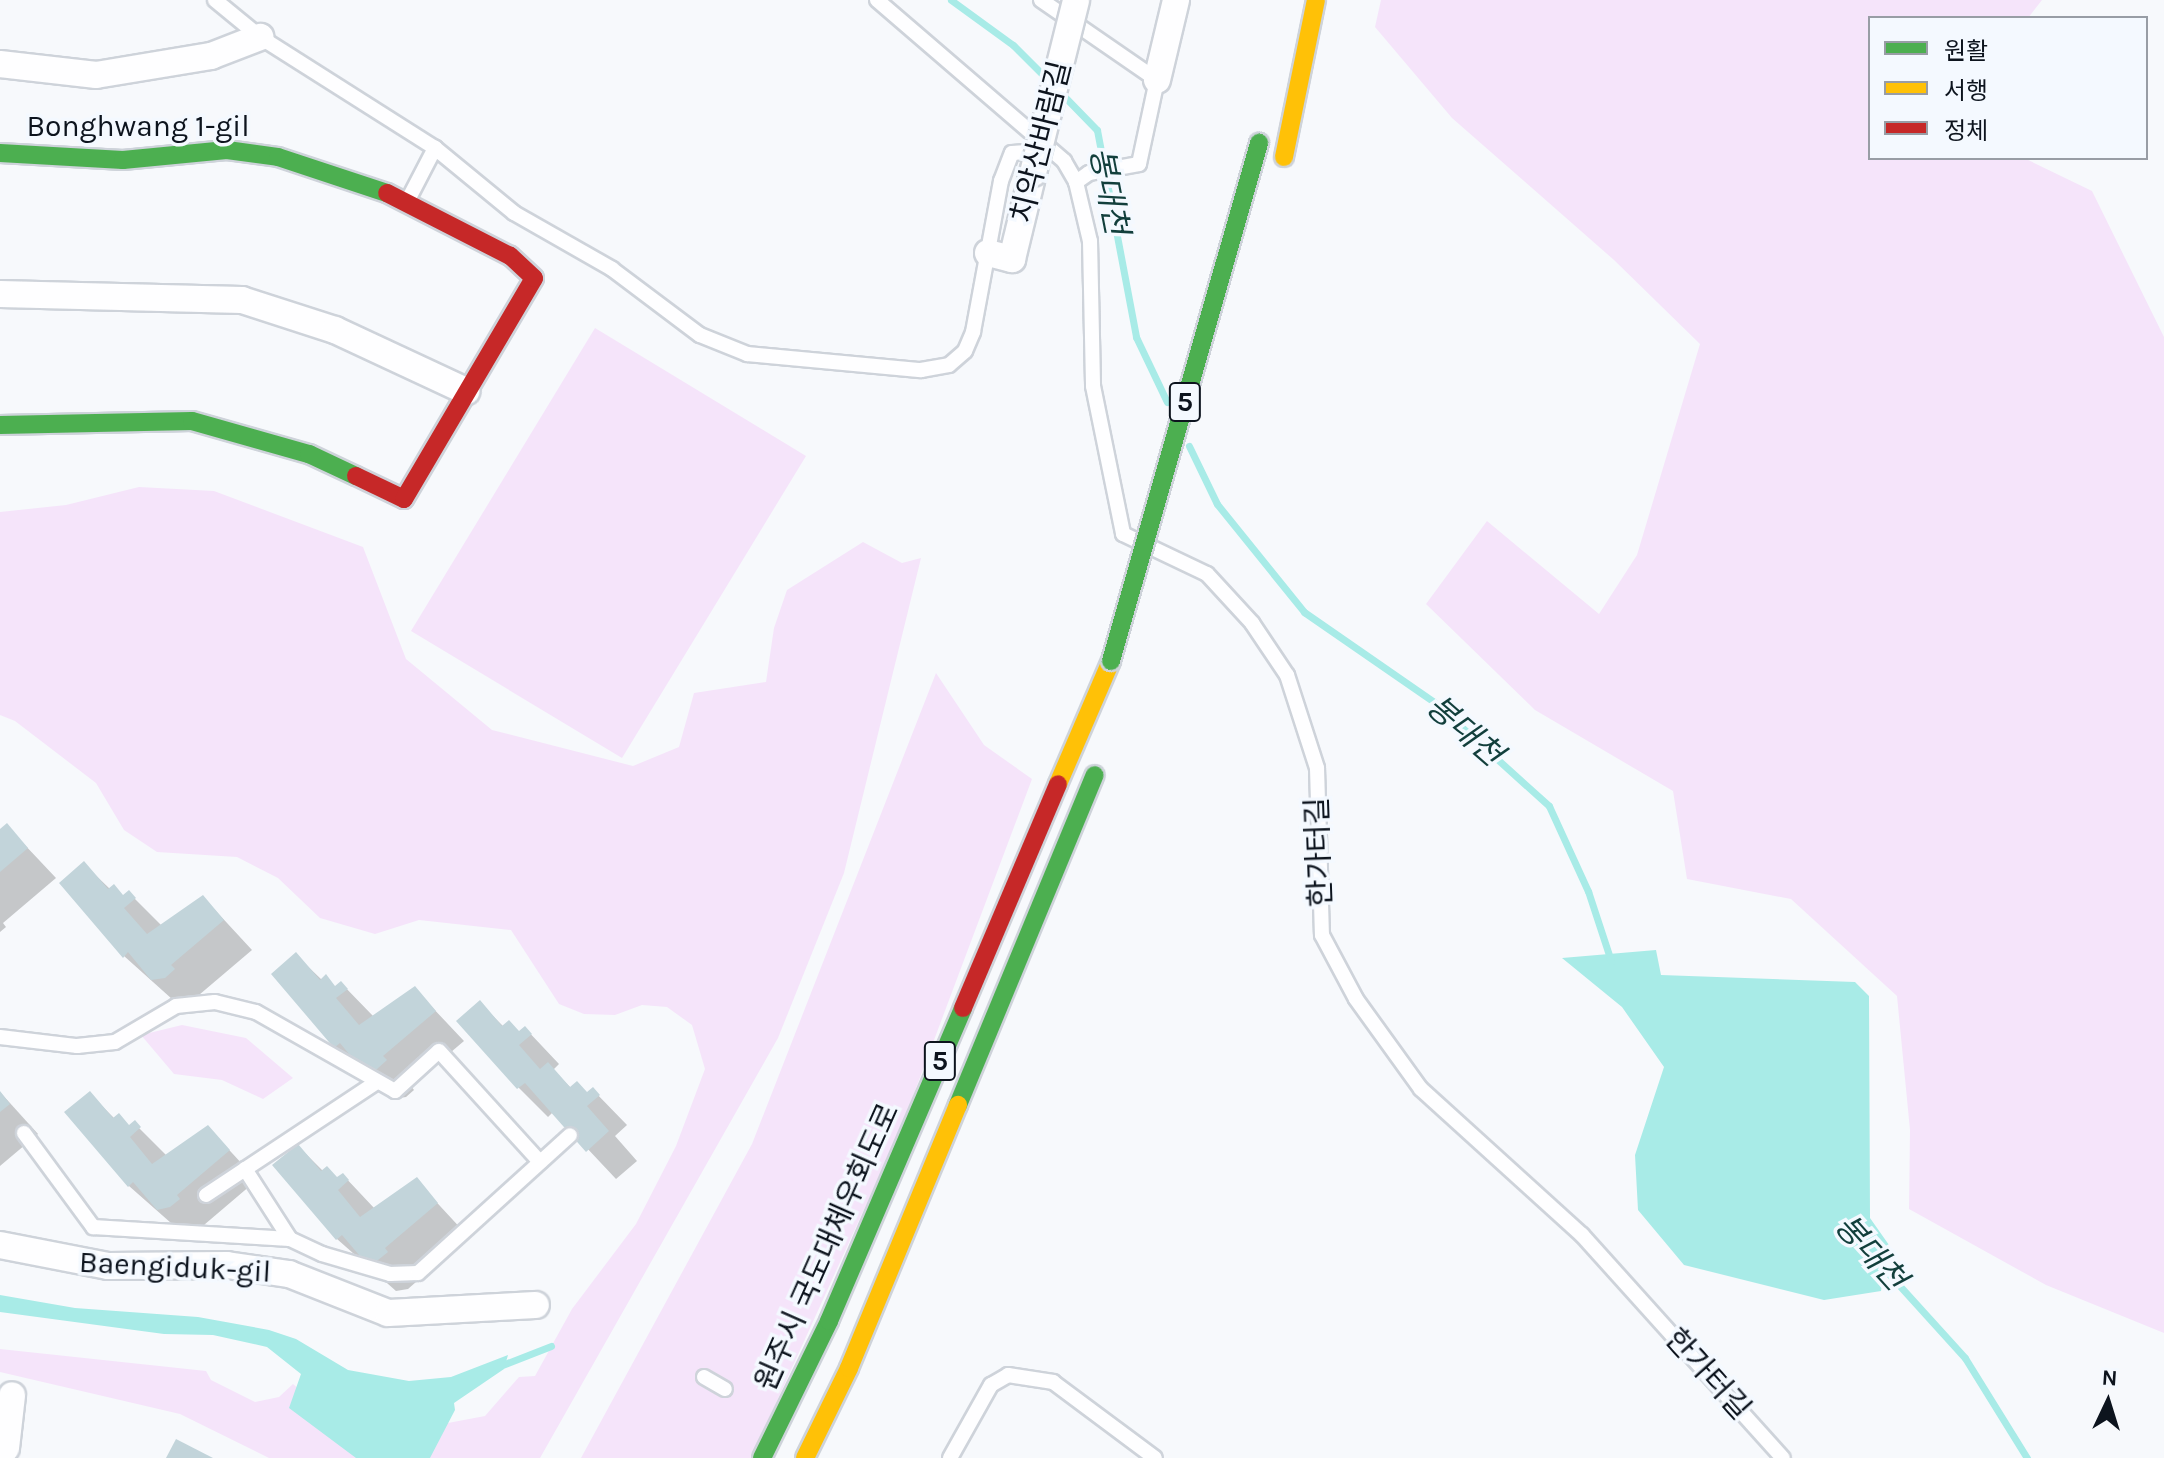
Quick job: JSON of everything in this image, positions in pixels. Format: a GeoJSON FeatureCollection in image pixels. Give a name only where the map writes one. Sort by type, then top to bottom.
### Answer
{"type":"FeatureCollection","features":[{"type":"Feature","properties":{"kind":"main road"},"geometry":{"type":"LineString","coordinates":[[1282,164],[1316,0]]}},
{"type":"Feature","properties":{"kind":"main road","name":"원주시 국도대체우회도로"},"geometry":{"type":"LineString","coordinates":[[762,1458],[835,1306],[1111,661],[1260,136]]}},
{"type":"Feature","properties":{"kind":"main road","name":"Bonghwang 1-gil"},"geometry":{"type":"LineString","coordinates":[[0,153],[123,160],[227,150],[278,157],[408,200],[510,256],[534,278],[466,391]]}},
{"type":"Feature","properties":{"kind":"main road"},"geometry":{"type":"LineString","coordinates":[[0,425],[192,421],[309,454],[404,499],[466,391]]}},
{"type":"Feature","properties":{"kind":"main road"},"geometry":{"type":"LineString","coordinates":[[1164,581],[1176,536]]}},
{"type":"Feature","properties":{"kind":"main road","name":"원주시 국도대체우회도로"},"geometry":{"type":"LineString","coordinates":[[805,1458],[849,1368],[1102,759]]}},
{"type":"Feature","properties":{"kind":"street","name":"치악산바람길"},"geometry":{"type":"LineString","coordinates":[[988,253],[1012,259],[1076,0]]}},
{"type":"Feature","properties":{"kind":"street"},"geometry":{"type":"LineString","coordinates":[[1157,80],[1176,0]]}},
{"type":"Feature","properties":{"kind":"street"},"geometry":{"type":"LineString","coordinates":[[0,64],[96,75],[211,56],[260,37]]}},
{"type":"Feature","properties":{"kind":"street"},"geometry":{"type":"LineString","coordinates":[[0,294],[242,300],[335,330],[466,391]]}},
{"type":"Feature","properties":{"kind":"street","name":"Baengiduk-gil"},"geometry":{"type":"LineString","coordinates":[[0,1245],[108,1266],[227,1265],[289,1274],[388,1313],[536,1305]]}},
{"type":"Feature","properties":{"kind":"street"},"geometry":{"type":"LineString","coordinates":[[6,1448],[12,1395]]}},
{"type":"Feature","properties":{"kind":"lane"},"geometry":{"type":"LineString","coordinates":[[215,0],[260,37],[435,148],[514,213],[612,269],[700,335],[747,354],[921,370],[949,365],[965,351],[973,332],[1001,181],[1012,153],[1052,151]]}},
{"type":"Feature","properties":{"kind":"lane"},"geometry":{"type":"LineString","coordinates":[[877,0],[1052,151]]}},
{"type":"Feature","properties":{"kind":"lane"},"geometry":{"type":"LineString","coordinates":[[1041,0],[1157,80],[1139,164],[1127,162],[1089,173],[1076,182]]}},
{"type":"Feature","properties":{"kind":"lane"},"geometry":{"type":"LineString","coordinates":[[408,200],[435,148]]}},
{"type":"Feature","properties":{"kind":"lane","name":"한가터길"},"geometry":{"type":"LineString","coordinates":[[1052,151],[1064,161],[1076,182],[1090,241],[1093,386],[1123,534],[1207,574],[1252,623],[1287,675],[1317,768],[1322,935],[1356,999],[1421,1089],[1582,1235],[1783,1458]]}},
{"type":"Feature","properties":{"kind":"lane"},"geometry":{"type":"LineString","coordinates":[[0,1037],[77,1046],[115,1042],[176,1006],[215,1002],[256,1012],[395,1091],[439,1051],[540,1162]]}},
{"type":"Feature","properties":{"kind":"lane"},"geometry":{"type":"LineString","coordinates":[[206,1195],[377,1082]]}},
{"type":"Feature","properties":{"kind":"lane"},"geometry":{"type":"LineString","coordinates":[[24,1133],[93,1227],[290,1239],[390,1274],[418,1273],[570,1135]]}},
{"type":"Feature","properties":{"kind":"lane"},"geometry":{"type":"LineString","coordinates":[[245,1169],[290,1239]]}},
{"type":"Feature","properties":{"kind":"lane"},"geometry":{"type":"LineString","coordinates":[[950,1458],[991,1385],[1008,1375],[1053,1382],[1155,1458]]}},
{"type":"Feature","properties":{"kind":"lane"},"geometry":{"type":"LineString","coordinates":[[704,1377],[725,1389]]}},
{"type":"Feature","properties":{"kind":"shaded area"},"geometry":{"type":"Polygon","coordinates":[[[1381,0],[2042,0],[2030,16],[1868,16],[1868,160],[2028,160],[2092,191],[2164,337],[2164,1333],[2046,1285],[1909,1209],[1910,1130],[1897,996],[1791,899],[1687,879],[1673,791],[1535,710],[1426,604],[1487,521],[1599,614],[1637,555],[1700,344],[1614,260],[1452,118],[1375,27],[1381,0]]]}},
{"type":"Feature","properties":{"kind":"shaded area"},"geometry":{"type":"Polygon","coordinates":[[[595,328],[806,456],[622,758],[411,631],[595,328]]]}},
{"type":"Feature","properties":{"kind":"shaded area"},"geometry":{"type":"Polygon","coordinates":[[[139,487],[214,491],[363,547],[406,659],[492,730],[633,766],[679,747],[694,693],[766,682],[774,628],[787,590],[863,542],[902,563],[921,558],[844,873],[778,1038],[540,1458],[269,1458],[180,1414],[0,1372],[0,1349],[206,1371],[211,1380],[255,1402],[279,1397],[293,1384],[300,1390],[448,1423],[485,1416],[519,1377],[535,1376],[572,1309],[636,1224],[676,1146],[705,1069],[692,1025],[667,1007],[642,1005],[615,1015],[584,1014],[559,1004],[511,930],[419,920],[375,934],[320,918],[278,878],[237,857],[157,852],[124,830],[96,783],[15,721],[0,715],[0,512],[66,505],[139,487]]]}},
{"type":"Feature","properties":{"kind":"shaded area"},"geometry":{"type":"Polygon","coordinates":[[[936,673],[984,745],[1032,779],[901,1128],[751,1458],[581,1458],[752,1144],[936,673]]]}},
{"type":"Feature","properties":{"kind":"shaded area"},"geometry":{"type":"Polygon","coordinates":[[[182,1025],[246,1038],[293,1078],[263,1099],[222,1080],[174,1074],[141,1035],[182,1025]]]}},
{"type":"Feature","properties":{"kind":"water"},"geometry":{"type":"Polygon","coordinates":[[[1656,950],[1661,975],[1855,982],[1869,996],[1870,1218],[1889,1245],[1881,1291],[1824,1300],[1684,1265],[1638,1210],[1635,1155],[1664,1067],[1622,1007],[1562,958],[1656,950]]]}},
{"type":"Feature","properties":{"kind":"water"},"geometry":{"type":"Polygon","coordinates":[[[0,1295],[75,1308],[198,1317],[269,1330],[296,1339],[348,1370],[409,1381],[451,1377],[508,1355],[504,1369],[454,1403],[455,1410],[430,1458],[356,1458],[289,1408],[301,1374],[267,1347],[213,1335],[164,1334],[0,1312],[0,1295]]]}},
{"type":"Feature","properties":{"kind":"building"},"geometry":{"type":"Polygon","coordinates":[[[7,823],[28,848],[0,872],[0,829],[7,823]]]}},
{"type":"Feature","properties":{"kind":"building"},"geometry":{"type":"Polygon","coordinates":[[[84,861],[108,889],[114,884],[123,895],[129,890],[136,898],[124,908],[147,934],[203,895],[224,920],[171,965],[175,969],[165,978],[151,980],[128,952],[123,958],[59,883],[84,861]]]}},
{"type":"Feature","properties":{"kind":"building"},"geometry":{"type":"Polygon","coordinates":[[[296,952],[320,980],[326,974],[335,986],[341,981],[348,989],[336,998],[359,1025],[415,986],[436,1011],[383,1056],[387,1060],[377,1069],[363,1071],[340,1043],[334,1048],[271,974],[296,952]]]}},
{"type":"Feature","properties":{"kind":"building"},"geometry":{"type":"Polygon","coordinates":[[[480,1000],[502,1026],[509,1020],[519,1031],[525,1026],[532,1034],[519,1045],[540,1069],[548,1062],[570,1087],[577,1081],[587,1092],[593,1087],[600,1095],[587,1106],[609,1131],[586,1152],[525,1083],[517,1089],[456,1021],[480,1000]]]}},
{"type":"Feature","properties":{"kind":"building"},"geometry":{"type":"Polygon","coordinates":[[[0,1091],[10,1104],[0,1112],[0,1091]]]}},
{"type":"Feature","properties":{"kind":"building"},"geometry":{"type":"Polygon","coordinates":[[[90,1091],[113,1118],[119,1113],[129,1125],[135,1120],[141,1127],[130,1137],[152,1164],[208,1125],[230,1150],[177,1195],[180,1199],[170,1207],[157,1210],[133,1182],[128,1187],[64,1112],[90,1091]]]}},
{"type":"Feature","properties":{"kind":"building"},"geometry":{"type":"Polygon","coordinates":[[[298,1144],[321,1171],[327,1166],[337,1177],[343,1173],[349,1180],[338,1190],[360,1217],[417,1177],[438,1203],[385,1248],[388,1252],[378,1260],[365,1262],[342,1235],[336,1240],[272,1165],[298,1144]]]}},
{"type":"Feature","properties":{"kind":"building"},"geometry":{"type":"Polygon","coordinates":[[[176,1439],[213,1458],[166,1458],[176,1439]]]}},
{"type":"Feature","properties":{"kind":"waterway","name":"봉대천"},"geometry":{"type":"LineString","coordinates":[[951,0],[1013,45],[1049,81]]}},
{"type":"Feature","properties":{"kind":"waterway","name":"봉대천"},"geometry":{"type":"LineString","coordinates":[[1060,92],[1097,130],[1136,337],[1167,402]]}},
{"type":"Feature","properties":{"kind":"waterway","name":"봉대천"},"geometry":{"type":"LineString","coordinates":[[1189,446],[1217,504],[1304,612],[1434,702],[1549,806],[1588,891],[1611,961]]}},
{"type":"Feature","properties":{"kind":"waterway","name":"봉대천"},"geometry":{"type":"LineString","coordinates":[[1879,1263],[1965,1358],[2027,1458]]}},
{"type":"Feature","properties":{"kind":"waterway"},"geometry":{"type":"LineString","coordinates":[[497,1367],[551,1346]]}},
{"type":"Feature","properties":{"kind":"traffic: fast"},"geometry":{"type":"LineString","coordinates":[[1111,661],[1259,143]]}},
{"type":"Feature","properties":{"kind":"traffic: fast"},"geometry":{"type":"LineString","coordinates":[[0,153],[123,160],[227,150],[278,157],[387,193]]}},
{"type":"Feature","properties":{"kind":"traffic: fast"},"geometry":{"type":"LineString","coordinates":[[0,425],[192,421],[309,454],[356,476]]}},
{"type":"Feature","properties":{"kind":"traffic: fast"},"geometry":{"type":"LineString","coordinates":[[958,1105],[1095,775]]}},
{"type":"Feature","properties":{"kind":"traffic: fast"},"geometry":{"type":"LineString","coordinates":[[762,1458],[829,1321],[963,1008]]}},
{"type":"Feature","properties":{"kind":"traffic: slow"},"geometry":{"type":"LineString","coordinates":[[1284,157],[1316,0]]}},
{"type":"Feature","properties":{"kind":"traffic: slow"},"geometry":{"type":"LineString","coordinates":[[1058,784],[1111,661]]}},
{"type":"Feature","properties":{"kind":"traffic: slow"},"geometry":{"type":"LineString","coordinates":[[805,1458],[849,1368],[958,1105]]}},
{"type":"Feature","properties":{"kind":"traffic: jam"},"geometry":{"type":"LineString","coordinates":[[356,476],[404,499],[534,278],[510,256],[387,193]]}},
{"type":"Feature","properties":{"kind":"traffic: jam"},"geometry":{"type":"LineString","coordinates":[[963,1008],[1058,784]]}}]}
